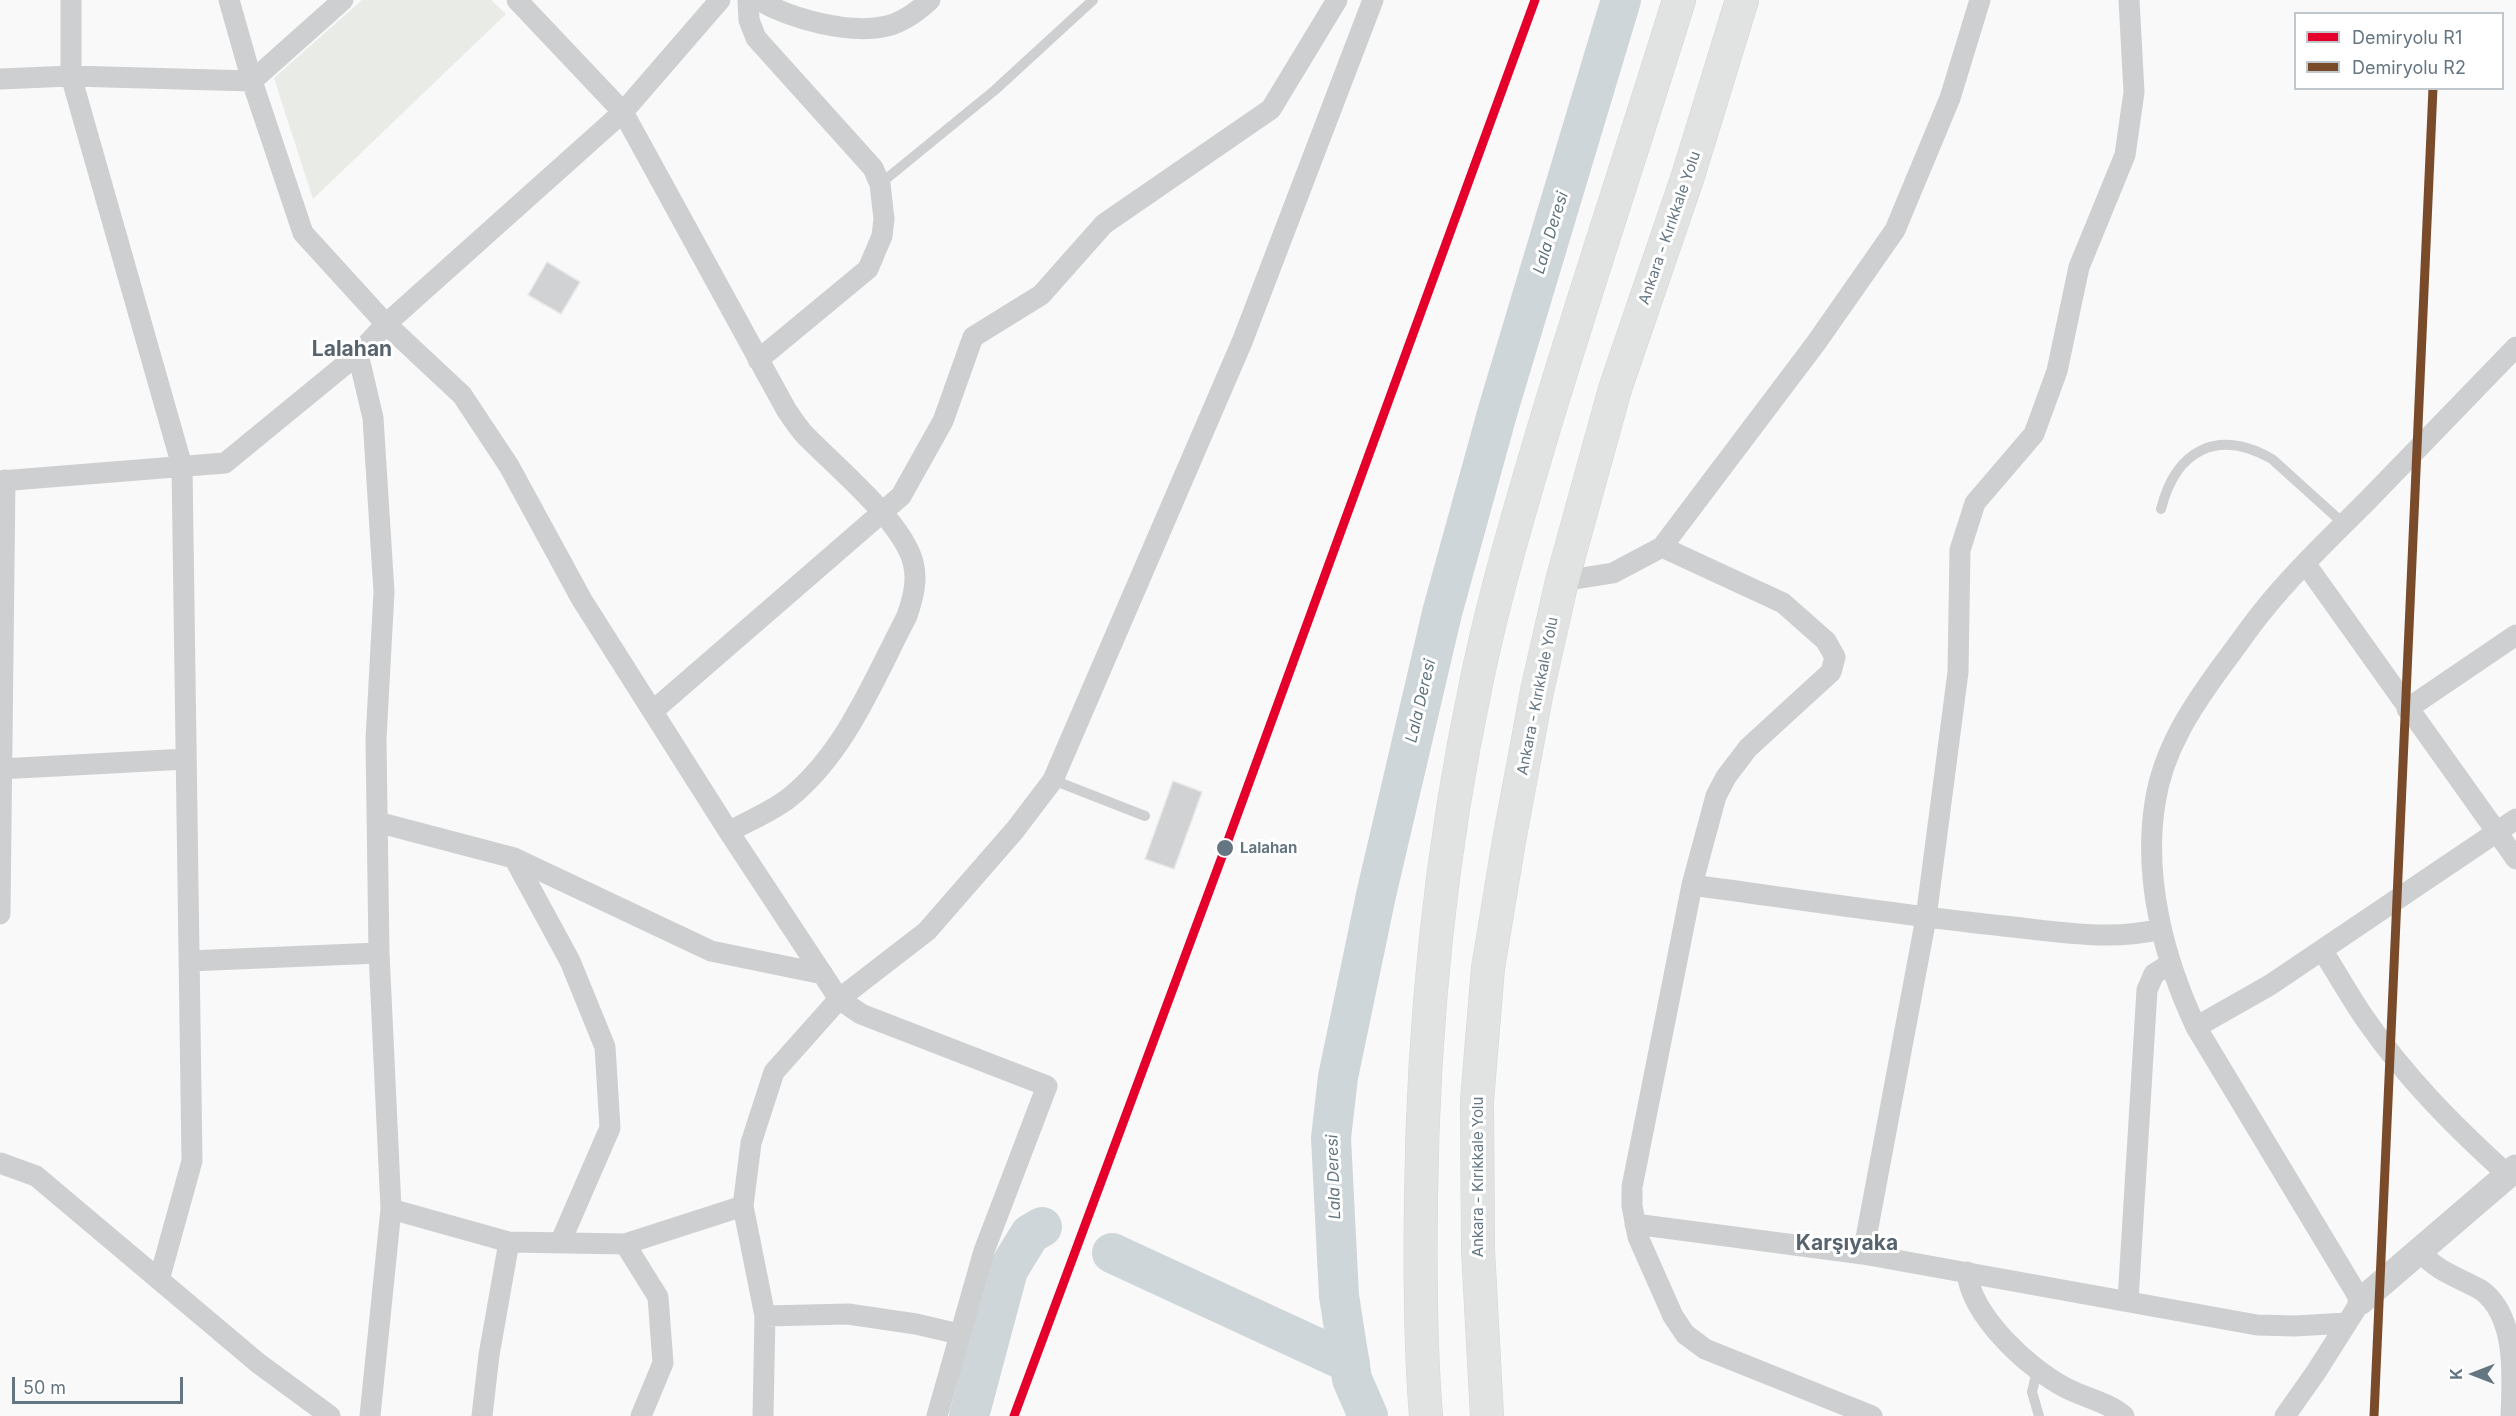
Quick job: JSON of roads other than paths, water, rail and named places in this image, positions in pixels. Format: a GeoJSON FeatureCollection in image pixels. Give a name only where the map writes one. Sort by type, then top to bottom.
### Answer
{"type":"FeatureCollection","features":[{"type":"Feature","properties":{"kind":"highway"},"geometry":{"type":"LineString","coordinates":[[1426,1416],[1420,1246],[1422,1102],[1432,962],[1448,831],[1476,683],[1510,545],[1565,360],[1679,0]]}},
{"type":"Feature","properties":{"kind":"highway","name":"Ankara - Kırıkkale Yolu"},"geometry":{"type":"LineString","coordinates":[[1487,1416],[1478,1250],[1477,1101],[1487,979],[1537,691],[1562,581],[1615,388],[1688,176],[1742,0]]}},
{"type":"Feature","properties":{"kind":"street"},"geometry":{"type":"LineString","coordinates":[[71,0],[71,76],[182,465],[192,1161],[159,1280]]}},
{"type":"Feature","properties":{"kind":"street"},"geometry":{"type":"LineString","coordinates":[[229,0],[252,81],[303,233],[386,324],[462,395],[509,465],[582,600],[654,710],[729,832],[839,999],[861,1014],[1047,1086],[984,1251],[937,1416]]}},
{"type":"Feature","properties":{"kind":"street"},"geometry":{"type":"LineString","coordinates":[[0,79],[71,76],[252,81],[343,0]]}},
{"type":"Feature","properties":{"kind":"street"},"geometry":{"type":"LineString","coordinates":[[517,0],[622,112],[787,411],[804,434],[883,512],[909,551],[914,564],[914,597],[907,616],[849,728],[812,777],[787,800],[729,832]]}},
{"type":"Feature","properties":{"kind":"street"},"geometry":{"type":"LineString","coordinates":[[0,914],[3,481],[225,463],[358,354],[386,324],[622,112],[720,0]]}},
{"type":"Feature","properties":{"kind":"street"},"geometry":{"type":"LineString","coordinates":[[748,0],[749,20],[756,38],[873,168],[880,184],[884,219],[879,245],[868,269],[758,360]]}},
{"type":"Feature","properties":{"kind":"street"},"geometry":{"type":"LineString","coordinates":[[758,0],[772,8],[800,18],[855,29],[888,26],[915,14],[930,0]]}},
{"type":"Feature","properties":{"kind":"street"},"geometry":{"type":"LineString","coordinates":[[654,710],[901,496],[943,421],[972,337],[1041,295],[1104,224],[1271,109],[1337,0]]}},
{"type":"Feature","properties":{"kind":"street"},"geometry":{"type":"LineString","coordinates":[[763,1416],[765,1316],[743,1206],[751,1143],[774,1072],[839,999],[927,931],[1015,830],[1053,780],[1242,342],[1373,0]]}},
{"type":"Feature","properties":{"kind":"street"},"geometry":{"type":"LineString","coordinates":[[1562,581],[1613,573],[1662,547],[1816,343],[1895,230],[1950,98],[1980,0]]}},
{"type":"Feature","properties":{"kind":"street"},"geometry":{"type":"LineString","coordinates":[[1863,1254],[1926,918],[1958,672],[1960,550],[1975,503],[2034,434],[2057,371],[2079,267],[2125,155],[2134,92],[2129,0]]}},
{"type":"Feature","properties":{"kind":"street"},"geometry":{"type":"LineString","coordinates":[[2354,1312],[2196,1027],[2170,964],[2161,930],[2153,876],[2151,837],[2155,802],[2168,754],[2191,708],[2262,611],[2516,347]]}},
{"type":"Feature","properties":{"kind":"street"},"geometry":{"type":"LineString","coordinates":[[358,354],[373,418],[384,592],[376,739],[379,953],[391,1209],[370,1416]]}},
{"type":"Feature","properties":{"kind":"street"},"geometry":{"type":"LineString","coordinates":[[1662,547],[1783,603],[1826,641],[1835,657],[1831,672],[1748,748],[1726,777],[1710,816],[1692,885],[1632,1187],[1635,1224],[1673,1316],[1693,1341],[1705,1349],[1872,1416]]}},
{"type":"Feature","properties":{"kind":"street"},"geometry":{"type":"LineString","coordinates":[[2306,563],[2407,709],[2516,859]]}},
{"type":"Feature","properties":{"kind":"street"},"geometry":{"type":"LineString","coordinates":[[2407,709],[2516,635]]}},
{"type":"Feature","properties":{"kind":"street"},"geometry":{"type":"LineString","coordinates":[[1,769],[186,759]]}},
{"type":"Feature","properties":{"kind":"street"},"geometry":{"type":"LineString","coordinates":[[2196,1027],[2270,985],[2516,819]]}},
{"type":"Feature","properties":{"kind":"street"},"geometry":{"type":"LineString","coordinates":[[377,822],[514,858],[711,951],[823,974]]}},
{"type":"Feature","properties":{"kind":"street"},"geometry":{"type":"LineString","coordinates":[[514,858],[570,961],[605,1047],[610,1128],[560,1243]]}},
{"type":"Feature","properties":{"kind":"street"},"geometry":{"type":"LineString","coordinates":[[1692,885],[1926,918],[2100,936],[2131,935],[2161,930]]}},
{"type":"Feature","properties":{"kind":"street"},"geometry":{"type":"LineString","coordinates":[[2285,1416],[2354,1312],[2420,1251],[2512,1172],[2448,1118],[2401,1066],[2366,1020],[2322,950]]}},
{"type":"Feature","properties":{"kind":"street"},"geometry":{"type":"LineString","coordinates":[[189,961],[379,953]]}},
{"type":"Feature","properties":{"kind":"street"},"geometry":{"type":"LineString","coordinates":[[2128,1301],[2147,990],[2154,974],[2170,964]]}},
{"type":"Feature","properties":{"kind":"street"},"geometry":{"type":"LineString","coordinates":[[0,1163],[36,1176],[258,1363],[330,1416]]}},
{"type":"Feature","properties":{"kind":"street"},"geometry":{"type":"LineString","coordinates":[[391,1209],[509,1242],[625,1244],[743,1206]]}},
{"type":"Feature","properties":{"kind":"street"},"geometry":{"type":"LineString","coordinates":[[1635,1224],[1863,1254],[2257,1325],[2295,1326],[2354,1312]]}},
{"type":"Feature","properties":{"kind":"street"},"geometry":{"type":"LineString","coordinates":[[482,1416],[489,1355],[509,1242]]}},
{"type":"Feature","properties":{"kind":"street"},"geometry":{"type":"LineString","coordinates":[[625,1244],[658,1297],[663,1363],[641,1416]]}},
{"type":"Feature","properties":{"kind":"street"},"geometry":{"type":"LineString","coordinates":[[2420,1251],[2436,1268],[2482,1290],[2496,1300],[2507,1313],[2513,1329],[2511,1416]]}},
{"type":"Feature","properties":{"kind":"street"},"geometry":{"type":"LineString","coordinates":[[1967,1272],[1972,1294],[2004,1340],[2037,1371],[2053,1382],[2109,1405],[2124,1416]]}},
{"type":"Feature","properties":{"kind":"street"},"geometry":{"type":"LineString","coordinates":[[765,1316],[848,1314],[916,1324],[959,1334]]}},
{"type":"Feature","properties":{"kind":"lane"},"geometry":{"type":"LineString","coordinates":[[880,184],[995,90],[1093,0]]}},
{"type":"Feature","properties":{"kind":"lane"},"geometry":{"type":"LineString","coordinates":[[2161,509],[2172,478],[2187,458],[2201,451],[2231,445],[2259,452],[2272,459],[2344,524]]}},
{"type":"Feature","properties":{"kind":"lane"},"geometry":{"type":"LineString","coordinates":[[1053,780],[1145,816]]}},
{"type":"Feature","properties":{"kind":"lane"},"geometry":{"type":"LineString","coordinates":[[2037,1371],[2032,1392],[2039,1416]]}},
{"type":"Feature","properties":{"kind":"waterway","name":"Lala Deresi"},"geometry":{"type":"LineString","coordinates":[[1368,1416],[1352,1379],[1339,1296],[1331,1138],[1338,1077],[1376,895],[1442,613],[1498,410],[1621,0]]}},
{"type":"Feature","properties":{"kind":"waterway"},"geometry":{"type":"LineString","coordinates":[[969,1416],[1008,1270],[1030,1234],[1042,1227]]}},
{"type":"Feature","properties":{"kind":"waterway"},"geometry":{"type":"LineString","coordinates":[[1112,1253],[1350,1363]]}},
{"type":"Feature","properties":{"kind":"rail line","name":"R1"},"geometry":{"type":"LineString","coordinates":[[1014,1416],[1223,854],[1535,0]]}},
{"type":"Feature","properties":{"kind":"rail line","name":"R2"},"geometry":{"type":"LineString","coordinates":[[2374,1416],[2433,90]]}},
{"type":"Feature","properties":{"kind":"place","name":"Lalahan"},"geometry":{"type":"Point","coordinates":[1225,848]}},
{"type":"Feature","properties":{"kind":"district","name":"Lalahan"},"geometry":{"type":"Point","coordinates":[352,350]}},
{"type":"Feature","properties":{"kind":"district","name":"Karşıyaka"},"geometry":{"type":"Point","coordinates":[1847,1244]}}]}
